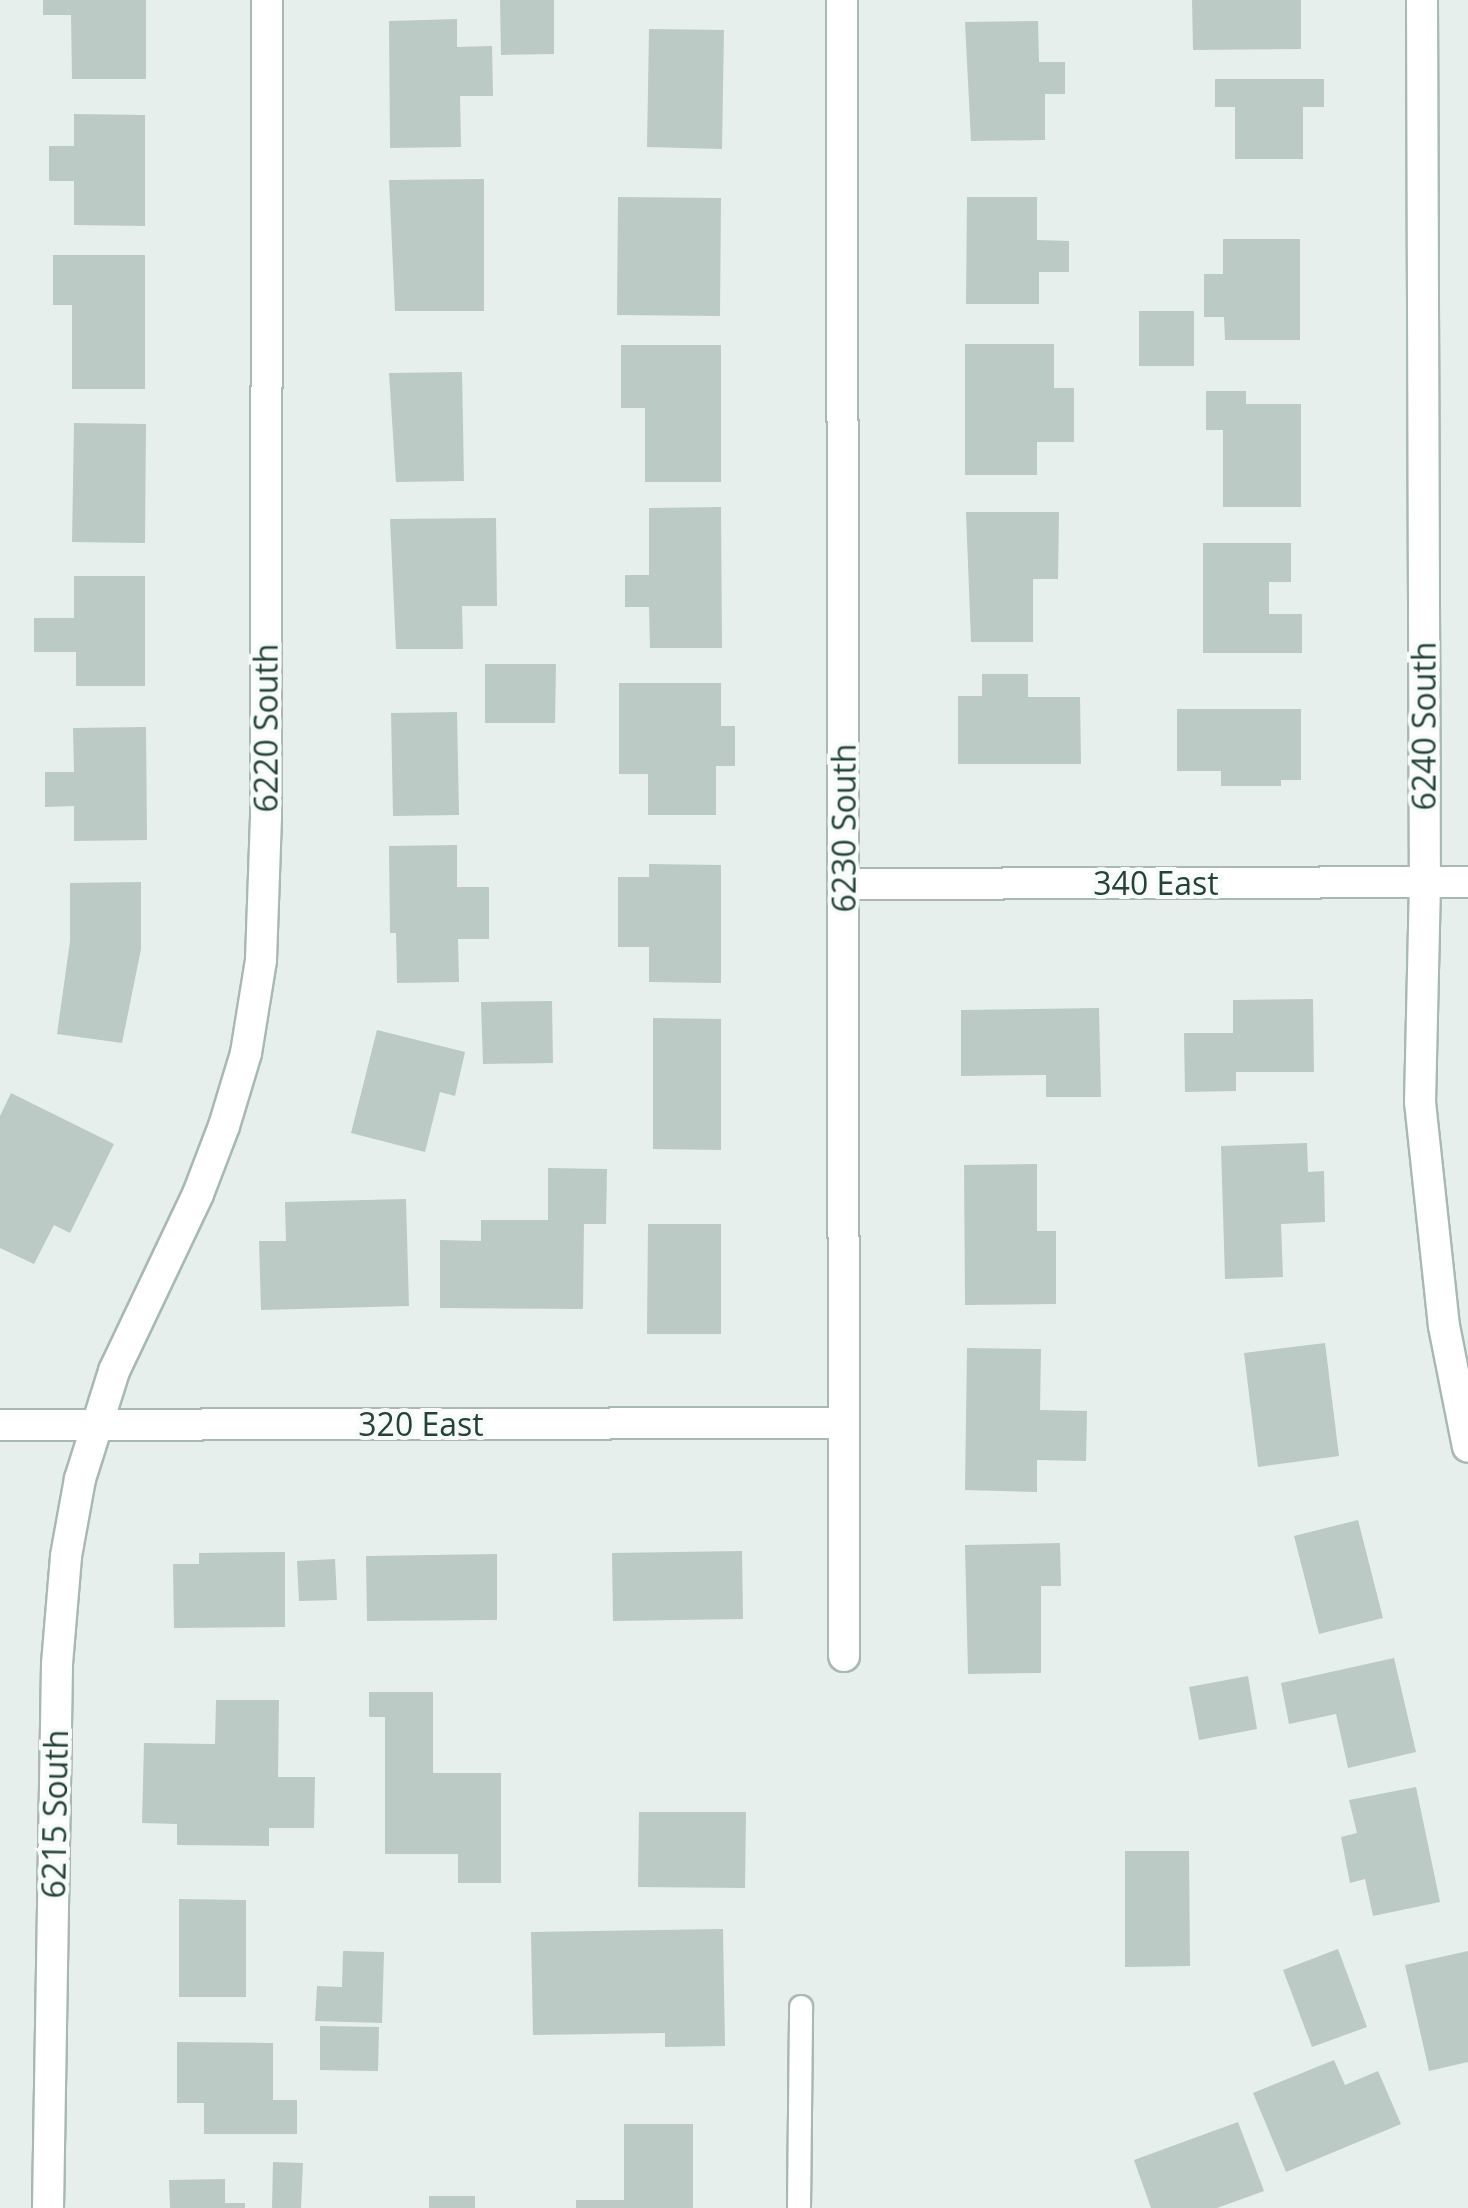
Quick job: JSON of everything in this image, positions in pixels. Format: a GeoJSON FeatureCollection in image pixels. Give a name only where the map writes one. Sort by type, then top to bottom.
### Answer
{"type":"FeatureCollection","features":[{"type":"Feature","properties":{"kind":"street","name":"6220 South"},"geometry":{"type":"LineString","coordinates":[[97,1425],[114,1371],[198,1194],[224,1126],[246,1053],[262,960],[266,818],[267,0]]}},
{"type":"Feature","properties":{"kind":"street","name":"6230 South"},"geometry":{"type":"LineString","coordinates":[[842,0],[844,1656]]}},
{"type":"Feature","properties":{"kind":"street","name":"6240 South"},"geometry":{"type":"LineString","coordinates":[[1422,0],[1424,883],[1420,1102],[1426,1191],[1444,1326],[1468,1447]]}},
{"type":"Feature","properties":{"kind":"street","name":"340 East"},"geometry":{"type":"LineString","coordinates":[[844,884],[1468,882]]}},
{"type":"Feature","properties":{"kind":"street","name":"320 East"},"geometry":{"type":"LineString","coordinates":[[0,1425],[842,1423]]}},
{"type":"Feature","properties":{"kind":"street","name":"6215 South"},"geometry":{"type":"LineString","coordinates":[[48,2208],[57,1664],[66,1556],[80,1479],[97,1425]]}},
{"type":"Feature","properties":{"kind":"lane"},"geometry":{"type":"LineString","coordinates":[[799,2208],[801,2006]]}},
{"type":"Feature","properties":{"kind":"building"},"geometry":{"type":"Polygon","coordinates":[[[43,0],[146,0],[146,79],[72,79],[71,15],[43,15],[43,0]]]}},
{"type":"Feature","properties":{"kind":"building"},"geometry":{"type":"Polygon","coordinates":[[[500,0],[554,0],[554,54],[501,55],[500,0]]]}},
{"type":"Feature","properties":{"kind":"building"},"geometry":{"type":"Polygon","coordinates":[[[1192,0],[1301,0],[1301,49],[1193,50],[1192,0]]]}},
{"type":"Feature","properties":{"kind":"building"},"geometry":{"type":"Polygon","coordinates":[[[457,19],[457,47],[492,46],[493,96],[460,96],[461,147],[390,148],[389,21],[457,19]]]}},
{"type":"Feature","properties":{"kind":"building"},"geometry":{"type":"Polygon","coordinates":[[[1038,21],[1039,62],[1065,62],[1065,94],[1045,94],[1045,140],[971,141],[965,22],[1038,21]]]}},
{"type":"Feature","properties":{"kind":"building"},"geometry":{"type":"Polygon","coordinates":[[[649,29],[724,30],[722,149],[647,147],[649,29]]]}},
{"type":"Feature","properties":{"kind":"building"},"geometry":{"type":"Polygon","coordinates":[[[1215,79],[1324,79],[1324,107],[1303,107],[1303,159],[1235,159],[1235,107],[1215,107],[1215,79]]]}},
{"type":"Feature","properties":{"kind":"building"},"geometry":{"type":"Polygon","coordinates":[[[74,114],[145,115],[145,226],[74,225],[74,181],[49,181],[49,146],[74,146],[74,114]]]}},
{"type":"Feature","properties":{"kind":"building"},"geometry":{"type":"Polygon","coordinates":[[[484,179],[484,311],[395,311],[389,180],[484,179]]]}},
{"type":"Feature","properties":{"kind":"building"},"geometry":{"type":"Polygon","coordinates":[[[618,197],[721,198],[720,316],[617,315],[618,197]]]}},
{"type":"Feature","properties":{"kind":"building"},"geometry":{"type":"Polygon","coordinates":[[[967,197],[1037,197],[1037,240],[1069,241],[1069,272],[1039,272],[1039,304],[966,304],[967,197]]]}},
{"type":"Feature","properties":{"kind":"building"},"geometry":{"type":"Polygon","coordinates":[[[1223,239],[1300,239],[1300,340],[1225,340],[1224,317],[1204,317],[1204,274],[1223,274],[1223,239]]]}},
{"type":"Feature","properties":{"kind":"building"},"geometry":{"type":"Polygon","coordinates":[[[53,255],[145,255],[145,389],[72,389],[72,305],[53,305],[53,255]]]}},
{"type":"Feature","properties":{"kind":"building"},"geometry":{"type":"Polygon","coordinates":[[[1139,311],[1194,311],[1194,366],[1139,366],[1139,311]]]}},
{"type":"Feature","properties":{"kind":"building"},"geometry":{"type":"Polygon","coordinates":[[[965,344],[1054,344],[1054,388],[1074,388],[1074,442],[1037,442],[1037,475],[965,475],[965,344]]]}},
{"type":"Feature","properties":{"kind":"building"},"geometry":{"type":"Polygon","coordinates":[[[621,345],[721,345],[721,482],[645,482],[645,408],[621,408],[621,345]]]}},
{"type":"Feature","properties":{"kind":"building"},"geometry":{"type":"Polygon","coordinates":[[[462,372],[464,481],[396,482],[389,373],[462,372]]]}},
{"type":"Feature","properties":{"kind":"building"},"geometry":{"type":"Polygon","coordinates":[[[1206,391],[1246,391],[1246,404],[1301,404],[1301,507],[1223,507],[1223,430],[1206,430],[1206,391]]]}},
{"type":"Feature","properties":{"kind":"building"},"geometry":{"type":"Polygon","coordinates":[[[74,423],[146,424],[145,543],[72,542],[74,423]]]}},
{"type":"Feature","properties":{"kind":"building"},"geometry":{"type":"Polygon","coordinates":[[[721,507],[722,648],[650,648],[649,607],[625,607],[625,575],[649,575],[649,508],[721,507]]]}},
{"type":"Feature","properties":{"kind":"building"},"geometry":{"type":"Polygon","coordinates":[[[966,512],[1059,512],[1058,579],[1033,579],[1033,642],[971,642],[966,512]]]}},
{"type":"Feature","properties":{"kind":"building"},"geometry":{"type":"Polygon","coordinates":[[[496,518],[497,606],[462,606],[463,649],[396,649],[390,519],[496,518]]]}},
{"type":"Feature","properties":{"kind":"building"},"geometry":{"type":"Polygon","coordinates":[[[1203,543],[1291,543],[1291,582],[1269,582],[1269,614],[1302,614],[1302,653],[1203,653],[1203,543]]]}},
{"type":"Feature","properties":{"kind":"building"},"geometry":{"type":"Polygon","coordinates":[[[74,576],[145,576],[145,686],[76,686],[76,652],[34,652],[34,618],[74,618],[74,576]]]}},
{"type":"Feature","properties":{"kind":"building"},"geometry":{"type":"Polygon","coordinates":[[[485,664],[556,664],[555,723],[485,723],[485,664]]]}},
{"type":"Feature","properties":{"kind":"building"},"geometry":{"type":"Polygon","coordinates":[[[982,674],[1028,674],[1028,697],[1080,697],[1081,764],[958,764],[958,696],[982,696],[982,674]]]}},
{"type":"Feature","properties":{"kind":"building"},"geometry":{"type":"Polygon","coordinates":[[[619,683],[721,683],[721,726],[735,726],[735,766],[716,766],[716,815],[648,815],[648,774],[619,774],[619,683]]]}},
{"type":"Feature","properties":{"kind":"building"},"geometry":{"type":"Polygon","coordinates":[[[1177,709],[1301,709],[1301,780],[1281,780],[1281,786],[1221,786],[1221,771],[1177,771],[1177,709]]]}},
{"type":"Feature","properties":{"kind":"building"},"geometry":{"type":"Polygon","coordinates":[[[457,712],[459,815],[393,816],[391,713],[457,712]]]}},
{"type":"Feature","properties":{"kind":"building"},"geometry":{"type":"Polygon","coordinates":[[[146,727],[147,840],[74,841],[74,806],[45,807],[45,772],[74,772],[73,728],[146,727]]]}},
{"type":"Feature","properties":{"kind":"building"},"geometry":{"type":"Polygon","coordinates":[[[457,845],[457,887],[489,887],[489,939],[458,939],[459,982],[397,983],[396,933],[390,933],[389,846],[457,845]]]}},
{"type":"Feature","properties":{"kind":"building"},"geometry":{"type":"Polygon","coordinates":[[[649,864],[721,865],[721,983],[649,982],[649,947],[618,947],[618,877],[649,877],[649,864]]]}},
{"type":"Feature","properties":{"kind":"building"},"geometry":{"type":"Polygon","coordinates":[[[141,882],[141,949],[122,1043],[57,1034],[70,941],[70,883],[141,882]]]}},
{"type":"Feature","properties":{"kind":"building"},"geometry":{"type":"Polygon","coordinates":[[[1313,999],[1314,1072],[1236,1072],[1236,1091],[1185,1092],[1184,1033],[1233,1033],[1233,1000],[1313,999]]]}},
{"type":"Feature","properties":{"kind":"building"},"geometry":{"type":"Polygon","coordinates":[[[552,1001],[553,1063],[483,1064],[481,1002],[552,1001]]]}},
{"type":"Feature","properties":{"kind":"building"},"geometry":{"type":"Polygon","coordinates":[[[1099,1008],[1101,1097],[1046,1097],[1046,1075],[961,1076],[961,1010],[1099,1008]]]}},
{"type":"Feature","properties":{"kind":"building"},"geometry":{"type":"Polygon","coordinates":[[[653,1018],[721,1019],[721,1150],[653,1149],[653,1018]]]}},
{"type":"Feature","properties":{"kind":"building"},"geometry":{"type":"Polygon","coordinates":[[[377,1030],[465,1052],[455,1096],[440,1092],[425,1152],[351,1133],[377,1030]]]}},
{"type":"Feature","properties":{"kind":"building"},"geometry":{"type":"Polygon","coordinates":[[[11,1093],[114,1144],[70,1233],[54,1225],[34,1264],[0,1248],[0,1116],[11,1093]]]}},
{"type":"Feature","properties":{"kind":"building"},"geometry":{"type":"Polygon","coordinates":[[[1307,1143],[1308,1172],[1324,1171],[1325,1222],[1281,1224],[1283,1277],[1225,1279],[1221,1146],[1307,1143]]]}},
{"type":"Feature","properties":{"kind":"building"},"geometry":{"type":"Polygon","coordinates":[[[1037,1164],[1037,1231],[1056,1231],[1056,1304],[965,1305],[964,1165],[1037,1164]]]}},
{"type":"Feature","properties":{"kind":"building"},"geometry":{"type":"Polygon","coordinates":[[[548,1168],[607,1169],[606,1224],[584,1224],[583,1309],[440,1308],[440,1240],[481,1241],[481,1220],[548,1220],[548,1168]]]}},
{"type":"Feature","properties":{"kind":"building"},"geometry":{"type":"Polygon","coordinates":[[[406,1199],[409,1306],[261,1310],[259,1241],[286,1241],[285,1202],[406,1199]]]}},
{"type":"Feature","properties":{"kind":"building"},"geometry":{"type":"Polygon","coordinates":[[[648,1224],[721,1224],[721,1334],[647,1334],[648,1224]]]}},
{"type":"Feature","properties":{"kind":"building"},"geometry":{"type":"Polygon","coordinates":[[[1325,1343],[1339,1456],[1258,1467],[1244,1353],[1325,1343]]]}},
{"type":"Feature","properties":{"kind":"building"},"geometry":{"type":"Polygon","coordinates":[[[967,1348],[1041,1349],[1040,1410],[1087,1411],[1086,1461],[1037,1460],[1037,1492],[965,1490],[967,1348]]]}},
{"type":"Feature","properties":{"kind":"building"},"geometry":{"type":"Polygon","coordinates":[[[1358,1520],[1383,1618],[1319,1634],[1294,1536],[1358,1520]]]}},
{"type":"Feature","properties":{"kind":"building"},"geometry":{"type":"Polygon","coordinates":[[[1060,1543],[1061,1586],[1041,1586],[1041,1673],[968,1674],[965,1545],[1060,1543]]]}},
{"type":"Feature","properties":{"kind":"building"},"geometry":{"type":"Polygon","coordinates":[[[742,1551],[743,1619],[613,1621],[612,1553],[742,1551]]]}},
{"type":"Feature","properties":{"kind":"building"},"geometry":{"type":"Polygon","coordinates":[[[285,1552],[285,1627],[174,1628],[173,1564],[199,1564],[199,1553],[285,1552]]]}},
{"type":"Feature","properties":{"kind":"building"},"geometry":{"type":"Polygon","coordinates":[[[497,1554],[497,1620],[367,1621],[366,1556],[497,1554]]]}},
{"type":"Feature","properties":{"kind":"building"},"geometry":{"type":"Polygon","coordinates":[[[335,1559],[337,1600],[299,1601],[297,1561],[335,1559]]]}},
{"type":"Feature","properties":{"kind":"building"},"geometry":{"type":"Polygon","coordinates":[[[1394,1658],[1416,1752],[1348,1768],[1336,1714],[1289,1724],[1281,1683],[1394,1658]]]}},
{"type":"Feature","properties":{"kind":"building"},"geometry":{"type":"Polygon","coordinates":[[[1248,1676],[1257,1729],[1199,1740],[1189,1687],[1248,1676]]]}},
{"type":"Feature","properties":{"kind":"building"},"geometry":{"type":"Polygon","coordinates":[[[369,1692],[433,1692],[433,1773],[501,1773],[501,1883],[458,1883],[458,1854],[385,1854],[385,1717],[369,1717],[369,1692]]]}},
{"type":"Feature","properties":{"kind":"building"},"geometry":{"type":"Polygon","coordinates":[[[216,1700],[279,1700],[278,1777],[315,1777],[314,1828],[269,1828],[269,1846],[177,1845],[177,1824],[142,1823],[144,1743],[215,1744],[216,1700]]]}},
{"type":"Feature","properties":{"kind":"building"},"geometry":{"type":"Polygon","coordinates":[[[1416,1787],[1440,1902],[1373,1916],[1365,1879],[1350,1883],[1341,1837],[1357,1833],[1349,1800],[1416,1787]]]}},
{"type":"Feature","properties":{"kind":"building"},"geometry":{"type":"Polygon","coordinates":[[[639,1812],[746,1812],[745,1888],[638,1887],[639,1812]]]}},
{"type":"Feature","properties":{"kind":"building"},"geometry":{"type":"Polygon","coordinates":[[[1125,1851],[1189,1851],[1190,1966],[1125,1967],[1125,1851]]]}},
{"type":"Feature","properties":{"kind":"building"},"geometry":{"type":"Polygon","coordinates":[[[179,1899],[246,1900],[246,1997],[179,1997],[179,1899]]]}},
{"type":"Feature","properties":{"kind":"building"},"geometry":{"type":"Polygon","coordinates":[[[723,1929],[725,2046],[665,2047],[665,2033],[533,2035],[531,1932],[723,1929]]]}},
{"type":"Feature","properties":{"kind":"building"},"geometry":{"type":"Polygon","coordinates":[[[1338,1949],[1367,2027],[1312,2047],[1283,1970],[1338,1949]]]}},
{"type":"Feature","properties":{"kind":"building"},"geometry":{"type":"Polygon","coordinates":[[[343,1951],[384,1952],[382,2023],[315,2021],[317,1986],[342,1987],[343,1951]]]}},
{"type":"Feature","properties":{"kind":"building"},"geometry":{"type":"Polygon","coordinates":[[[1468,1951],[1468,2062],[1429,2071],[1405,1965],[1468,1951]]]}},
{"type":"Feature","properties":{"kind":"building"},"geometry":{"type":"Polygon","coordinates":[[[320,2026],[379,2027],[378,2071],[320,2070],[320,2026]]]}},
{"type":"Feature","properties":{"kind":"building"},"geometry":{"type":"Polygon","coordinates":[[[177,2042],[273,2043],[273,2100],[297,2100],[297,2134],[204,2134],[204,2103],[177,2103],[177,2042]]]}},
{"type":"Feature","properties":{"kind":"building"},"geometry":{"type":"Polygon","coordinates":[[[1334,2060],[1345,2085],[1378,2071],[1401,2124],[1286,2172],[1253,2093],[1334,2060]]]}},
{"type":"Feature","properties":{"kind":"building"},"geometry":{"type":"Polygon","coordinates":[[[1238,2122],[1264,2191],[1217,2208],[1151,2208],[1134,2160],[1238,2122]]]}},
{"type":"Feature","properties":{"kind":"building"},"geometry":{"type":"Polygon","coordinates":[[[624,2124],[693,2124],[693,2208],[576,2208],[576,2200],[624,2200],[624,2124]]]}},
{"type":"Feature","properties":{"kind":"building"},"geometry":{"type":"Polygon","coordinates":[[[273,2162],[303,2163],[301,2208],[272,2208],[273,2162]]]}},
{"type":"Feature","properties":{"kind":"building"},"geometry":{"type":"Polygon","coordinates":[[[225,2179],[225,2203],[245,2203],[245,2208],[170,2208],[169,2180],[225,2179]]]}},
{"type":"Feature","properties":{"kind":"building"},"geometry":{"type":"Polygon","coordinates":[[[429,2196],[475,2196],[475,2208],[429,2208],[429,2196]]]}}]}
